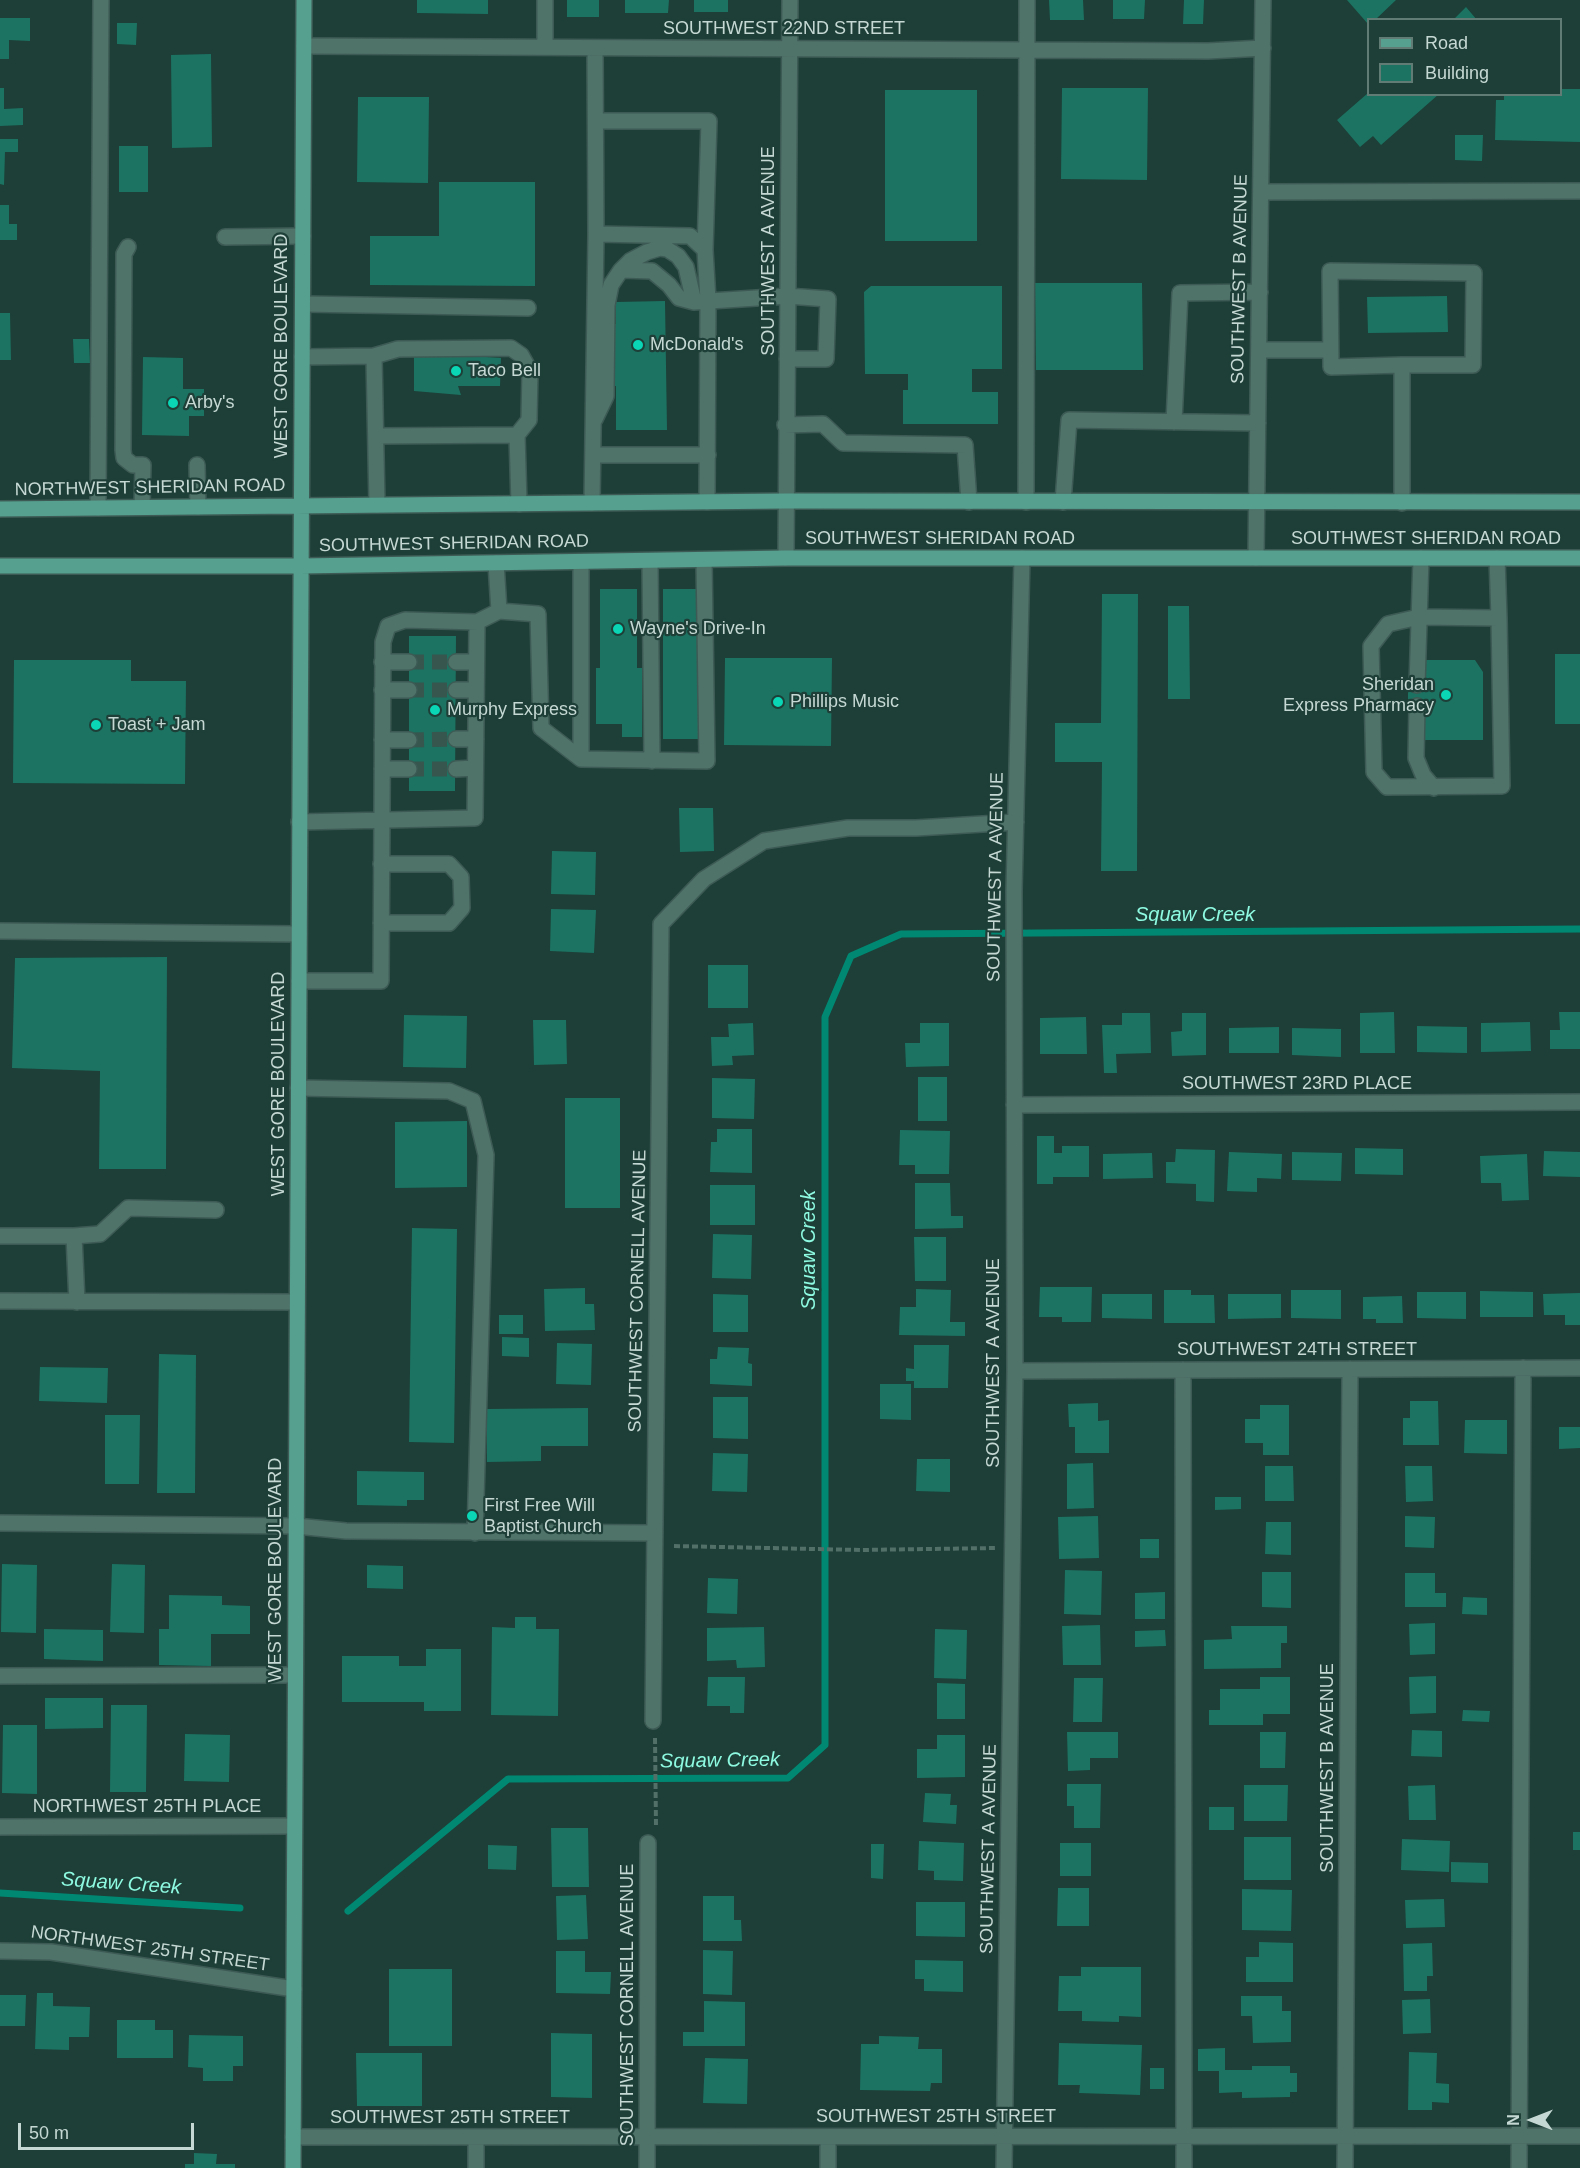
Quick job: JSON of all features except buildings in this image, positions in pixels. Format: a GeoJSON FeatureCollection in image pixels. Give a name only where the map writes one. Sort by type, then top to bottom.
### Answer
{"type":"FeatureCollection","features":[{"type":"Feature","properties":{"kind":"main road","name":"WEST GORE BOULEVARD"},"geometry":{"type":"LineString","coordinates":[[293,2168],[304,0]]}},
{"type":"Feature","properties":{"kind":"main road","name":"SOUTHWEST SHERIDAN ROAD"},"geometry":{"type":"LineString","coordinates":[[301,506],[786,501],[1580,502]]}},
{"type":"Feature","properties":{"kind":"main road","name":"NORTHWEST SHERIDAN ROAD"},"geometry":{"type":"LineString","coordinates":[[0,509],[301,506]]}},
{"type":"Feature","properties":{"kind":"main road","name":"SOUTHWEST SHERIDAN ROAD"},"geometry":{"type":"LineString","coordinates":[[301,566],[786,558],[1580,558]]}},
{"type":"Feature","properties":{"kind":"main road"},"geometry":{"type":"LineString","coordinates":[[0,566],[301,566]]}},
{"type":"Feature","properties":{"kind":"street"},"geometry":{"type":"LineString","coordinates":[[98,508],[101,0]]}},
{"type":"Feature","properties":{"kind":"street"},"geometry":{"type":"LineString","coordinates":[[545,0],[545,47]]}},
{"type":"Feature","properties":{"kind":"street","name":"SOUTHWEST A AVENUE"},"geometry":{"type":"LineString","coordinates":[[786,558],[785,425],[790,0]]}},
{"type":"Feature","properties":{"kind":"street"},"geometry":{"type":"LineString","coordinates":[[1026,502],[1027,0]]}},
{"type":"Feature","properties":{"kind":"street","name":"SOUTHWEST B AVENUE"},"geometry":{"type":"LineString","coordinates":[[1256,558],[1263,0]]}},
{"type":"Feature","properties":{"kind":"street","name":"SOUTHWEST 22ND STREET"},"geometry":{"type":"LineString","coordinates":[[304,46],[1208,51],[1263,48]]}},
{"type":"Feature","properties":{"kind":"street"},"geometry":{"type":"LineString","coordinates":[[592,503],[596,234],[595,48]]}},
{"type":"Feature","properties":{"kind":"street"},"geometry":{"type":"LineString","coordinates":[[596,121],[709,121],[701,301],[708,455],[707,502]]}},
{"type":"Feature","properties":{"kind":"street"},"geometry":{"type":"LineString","coordinates":[[1261,192],[1580,191]]}},
{"type":"Feature","properties":{"kind":"street"},"geometry":{"type":"LineString","coordinates":[[596,234],[690,236],[705,250]]}},
{"type":"Feature","properties":{"kind":"street"},"geometry":{"type":"LineString","coordinates":[[225,237],[303,236]]}},
{"type":"Feature","properties":{"kind":"street"},"geometry":{"type":"LineString","coordinates":[[128,247],[124,254],[123,450],[124,458],[133,465],[143,465],[142,507]]}},
{"type":"Feature","properties":{"kind":"street"},"geometry":{"type":"LineString","coordinates":[[592,423],[606,396],[607,305],[611,285],[621,270],[630,261],[647,252],[660,248],[667,249],[678,256],[686,267],[701,301]]}},
{"type":"Feature","properties":{"kind":"street"},"geometry":{"type":"LineString","coordinates":[[621,270],[652,271],[669,285],[679,298],[701,301],[788,296],[828,298],[826,359],[787,360]]}},
{"type":"Feature","properties":{"kind":"street"},"geometry":{"type":"LineString","coordinates":[[1330,271],[1474,273],[1473,365],[1402,365],[1330,367],[1330,271]]}},
{"type":"Feature","properties":{"kind":"street"},"geometry":{"type":"LineString","coordinates":[[1174,422],[1180,293],[1260,292]]}},
{"type":"Feature","properties":{"kind":"street"},"geometry":{"type":"LineString","coordinates":[[303,304],[528,308]]}},
{"type":"Feature","properties":{"kind":"street"},"geometry":{"type":"LineString","coordinates":[[302,357],[374,356],[398,349],[511,348],[521,355],[530,371],[529,420],[517,435],[519,504]]}},
{"type":"Feature","properties":{"kind":"street"},"geometry":{"type":"LineString","coordinates":[[1260,350],[1330,350]]}},
{"type":"Feature","properties":{"kind":"street"},"geometry":{"type":"LineString","coordinates":[[374,356],[377,505]]}},
{"type":"Feature","properties":{"kind":"street"},"geometry":{"type":"LineString","coordinates":[[1402,365],[1402,503]]}},
{"type":"Feature","properties":{"kind":"street"},"geometry":{"type":"LineString","coordinates":[[1063,502],[1069,420],[1258,423]]}},
{"type":"Feature","properties":{"kind":"street"},"geometry":{"type":"LineString","coordinates":[[785,425],[823,424],[843,443],[965,444],[969,502]]}},
{"type":"Feature","properties":{"kind":"street"},"geometry":{"type":"LineString","coordinates":[[376,436],[517,435]]}},
{"type":"Feature","properties":{"kind":"street"},"geometry":{"type":"LineString","coordinates":[[593,455],[708,455]]}},
{"type":"Feature","properties":{"kind":"street"},"geometry":{"type":"LineString","coordinates":[[197,465],[198,507]]}},
{"type":"Feature","properties":{"kind":"street","name":"SOUTHWEST A AVENUE"},"geometry":{"type":"LineString","coordinates":[[1004,2168],[1015,1371],[1014,891],[1022,558]]}},
{"type":"Feature","properties":{"kind":"street"},"geometry":{"type":"LineString","coordinates":[[1417,685],[1421,558]]}},
{"type":"Feature","properties":{"kind":"street"},"geometry":{"type":"LineString","coordinates":[[1497,558],[1502,786],[1387,787],[1374,772],[1371,646],[1388,624],[1419,617],[1498,618]]}},
{"type":"Feature","properties":{"kind":"street"},"geometry":{"type":"LineString","coordinates":[[299,981],[381,981],[382,662],[383,642],[388,626],[405,620],[477,622],[498,611],[538,614],[541,728],[581,759],[706,761],[704,560]]}},
{"type":"Feature","properties":{"kind":"street"},"geometry":{"type":"LineString","coordinates":[[650,561],[652,761]]}},
{"type":"Feature","properties":{"kind":"street"},"geometry":{"type":"LineString","coordinates":[[581,562],[581,759]]}},
{"type":"Feature","properties":{"kind":"street"},"geometry":{"type":"LineString","coordinates":[[496,563],[498,611]]}},
{"type":"Feature","properties":{"kind":"street"},"geometry":{"type":"LineString","coordinates":[[299,822],[475,818],[477,622]]}},
{"type":"Feature","properties":{"kind":"street"},"geometry":{"type":"LineString","coordinates":[[382,662],[409,662]]}},
{"type":"Feature","properties":{"kind":"street"},"geometry":{"type":"LineString","coordinates":[[456,662],[476,662]]}},
{"type":"Feature","properties":{"kind":"street"},"geometry":{"type":"LineString","coordinates":[[382,690],[409,690]]}},
{"type":"Feature","properties":{"kind":"street"},"geometry":{"type":"LineString","coordinates":[[456,690],[476,690]]}},
{"type":"Feature","properties":{"kind":"street"},"geometry":{"type":"LineString","coordinates":[[1417,706],[1416,758],[1423,775],[1434,788]]}},
{"type":"Feature","properties":{"kind":"street"},"geometry":{"type":"LineString","coordinates":[[456,739],[476,739]]}},
{"type":"Feature","properties":{"kind":"street"},"geometry":{"type":"LineString","coordinates":[[382,740],[409,740]]}},
{"type":"Feature","properties":{"kind":"street"},"geometry":{"type":"LineString","coordinates":[[456,769],[475,768]]}},
{"type":"Feature","properties":{"kind":"street"},"geometry":{"type":"LineString","coordinates":[[382,769],[409,769]]}},
{"type":"Feature","properties":{"kind":"street","name":"SOUTHWEST CORNELL AVENUE"},"geometry":{"type":"LineString","coordinates":[[653,1721],[662,924],[704,879],[764,841],[848,828],[916,828],[1016,822]]}},
{"type":"Feature","properties":{"kind":"street"},"geometry":{"type":"LineString","coordinates":[[381,864],[449,864],[461,877],[462,908],[449,923],[381,923]]}},
{"type":"Feature","properties":{"kind":"street"},"geometry":{"type":"LineString","coordinates":[[0,931],[299,933]]}},
{"type":"Feature","properties":{"kind":"street"},"geometry":{"type":"LineString","coordinates":[[298,1088],[449,1091],[473,1101],[486,1155],[475,1533]]}},
{"type":"Feature","properties":{"kind":"street","name":"SOUTHWEST 23RD PLACE"},"geometry":{"type":"LineString","coordinates":[[1014,1106],[1580,1102]]}},
{"type":"Feature","properties":{"kind":"street"},"geometry":{"type":"LineString","coordinates":[[0,1236],[100,1234],[128,1208],[216,1210]]}},
{"type":"Feature","properties":{"kind":"street"},"geometry":{"type":"LineString","coordinates":[[74,1236],[77,1302]]}},
{"type":"Feature","properties":{"kind":"street"},"geometry":{"type":"LineString","coordinates":[[0,1301],[297,1302]]}},
{"type":"Feature","properties":{"kind":"street"},"geometry":{"type":"LineString","coordinates":[[1519,2168],[1523,1368]]}},
{"type":"Feature","properties":{"kind":"street","name":"SOUTHWEST 24TH STREET"},"geometry":{"type":"LineString","coordinates":[[1015,1371],[1580,1368]]}},
{"type":"Feature","properties":{"kind":"street","name":"SOUTHWEST B AVENUE"},"geometry":{"type":"LineString","coordinates":[[1345,2168],[1350,1369]]}},
{"type":"Feature","properties":{"kind":"street"},"geometry":{"type":"LineString","coordinates":[[1183,1370],[1184,2168]]}},
{"type":"Feature","properties":{"kind":"street"},"geometry":{"type":"LineString","coordinates":[[0,1523],[296,1526],[346,1531],[655,1539]]}},
{"type":"Feature","properties":{"kind":"street"},"geometry":{"type":"LineString","coordinates":[[0,1676],[295,1675]]}},
{"type":"Feature","properties":{"kind":"street","name":"NORTHWEST 25TH PLACE"},"geometry":{"type":"LineString","coordinates":[[0,1827],[294,1826]]}},
{"type":"Feature","properties":{"kind":"street","name":"SOUTHWEST CORNELL AVENUE"},"geometry":{"type":"LineString","coordinates":[[647,2168],[648,1843]]}},
{"type":"Feature","properties":{"kind":"street","name":"NORTHWEST 25TH STREET"},"geometry":{"type":"LineString","coordinates":[[0,1951],[51,1952],[294,1989]]}},
{"type":"Feature","properties":{"kind":"street","name":"SOUTHWEST 25TH STREET"},"geometry":{"type":"LineString","coordinates":[[293,2137],[1580,2136]]}},
{"type":"Feature","properties":{"kind":"street"},"geometry":{"type":"LineString","coordinates":[[476,2137],[476,2168]]}},
{"type":"Feature","properties":{"kind":"street"},"geometry":{"type":"LineString","coordinates":[[828,2137],[828,2168]]}},
{"type":"Feature","properties":{"kind":"path"},"geometry":{"type":"LineString","coordinates":[[655,1539],[861,1550],[1012,1548]]}},
{"type":"Feature","properties":{"kind":"path"},"geometry":{"type":"LineString","coordinates":[[656,1743],[656,1809]]}},
{"type":"Feature","properties":{"kind":"waterway","name":"Squaw Creek"},"geometry":{"type":"LineString","coordinates":[[348,1911],[508,1779],[788,1778],[825,1745],[825,1017],[851,956],[901,934],[1580,929]]}},
{"type":"Feature","properties":{"kind":"waterway","name":"Squaw Creek"},"geometry":{"type":"LineString","coordinates":[[0,1893],[240,1908]]}},
{"type":"Feature","properties":{"kind":"tunnel"},"geometry":{"type":"LineString","coordinates":[[409,662],[456,662]]}},
{"type":"Feature","properties":{"kind":"tunnel"},"geometry":{"type":"LineString","coordinates":[[409,690],[456,690]]}},
{"type":"Feature","properties":{"kind":"tunnel"},"geometry":{"type":"LineString","coordinates":[[409,740],[456,739]]}},
{"type":"Feature","properties":{"kind":"tunnel"},"geometry":{"type":"LineString","coordinates":[[409,769],[456,769]]}},
{"type":"Feature","properties":{"kind":"place","name":"McDonald's"},"geometry":{"type":"Point","coordinates":[638,345]}},
{"type":"Feature","properties":{"kind":"place","name":"Taco Bell"},"geometry":{"type":"Point","coordinates":[456,371]}},
{"type":"Feature","properties":{"kind":"place","name":"Arby's"},"geometry":{"type":"Point","coordinates":[173,403]}},
{"type":"Feature","properties":{"kind":"place","name":"Wayne's Drive-In"},"geometry":{"type":"Point","coordinates":[618,629]}},
{"type":"Feature","properties":{"kind":"place","name":"Sheridan Express Pharmacy"},"geometry":{"type":"Point","coordinates":[1446,695]}},
{"type":"Feature","properties":{"kind":"place","name":"Phillips Music"},"geometry":{"type":"Point","coordinates":[778,702]}},
{"type":"Feature","properties":{"kind":"place","name":"Murphy Express"},"geometry":{"type":"Point","coordinates":[435,710]}},
{"type":"Feature","properties":{"kind":"place","name":"Toast + Jam"},"geometry":{"type":"Point","coordinates":[96,725]}},
{"type":"Feature","properties":{"kind":"place","name":"First Free Will Baptist Church"},"geometry":{"type":"Point","coordinates":[472,1516]}}]}
